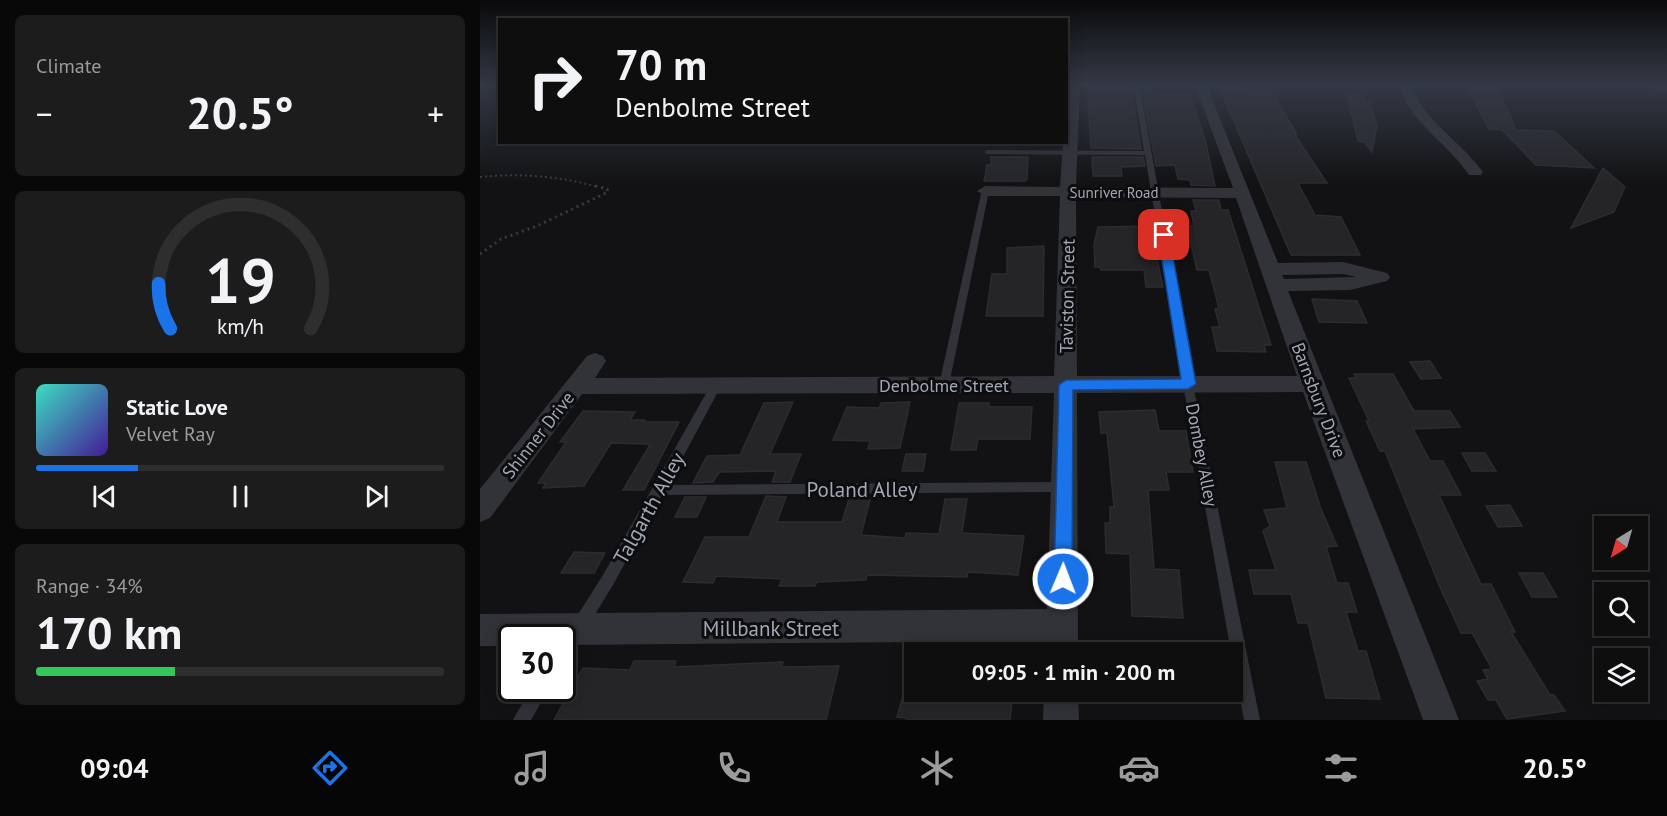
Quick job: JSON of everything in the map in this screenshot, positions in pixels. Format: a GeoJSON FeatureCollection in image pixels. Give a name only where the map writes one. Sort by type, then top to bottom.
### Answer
{"type":"FeatureCollection","features":[{"type":"Feature","properties":{"kind":"street","name":"Taviston Street"},"geometry":{"type":"LineString","coordinates":[[1062,639],[1068,192],[1072,118]]}},
{"type":"Feature","properties":{"kind":"street","name":"Barnsbury Drive"},"geometry":{"type":"LineString","coordinates":[[1213,118],[1312,384],[1441,720]]}},
{"type":"Feature","properties":{"kind":"street"},"geometry":{"type":"LineString","coordinates":[[1420,118],[1469,161],[1475,172]]}},
{"type":"Feature","properties":{"kind":"street","name":"Sunriver Road"},"geometry":{"type":"LineString","coordinates":[[986,191],[1243,193]]}},
{"type":"Feature","properties":{"kind":"street","name":"Shinner Drive"},"geometry":{"type":"LineString","coordinates":[[480,510],[595,361]]}},
{"type":"Feature","properties":{"kind":"street","name":"Denbolme Street"},"geometry":{"type":"LineString","coordinates":[[576,386],[1312,384]]}},
{"type":"Feature","properties":{"kind":"street","name":"Millbank Street"},"geometry":{"type":"LineString","coordinates":[[480,630],[498,632]]}},
{"type":"Feature","properties":{"kind":"street","name":"Millbank Street"},"geometry":{"type":"LineString","coordinates":[[576,642],[1062,639]]}},
{"type":"Feature","properties":{"kind":"street"},"geometry":{"type":"LineString","coordinates":[[1061,702],[1061,720]]}},
{"type":"Feature","properties":{"kind":"lane","name":"Dombey Alley"},"geometry":{"type":"LineString","coordinates":[[1142,118],[1188,384],[1252,720]]}},
{"type":"Feature","properties":{"kind":"lane"},"geometry":{"type":"LineString","coordinates":[[987,152],[1149,153]]}},
{"type":"Feature","properties":{"kind":"lane"},"geometry":{"type":"LineString","coordinates":[[944,385],[986,191]]}},
{"type":"Feature","properties":{"kind":"lane","name":"Talgarth Alley"},"geometry":{"type":"LineString","coordinates":[[576,633],[716,386]]}},
{"type":"Feature","properties":{"kind":"lane","name":"Poland Alley"},"geometry":{"type":"LineString","coordinates":[[659,490],[1064,487]]}},
{"type":"Feature","properties":{"kind":"lane"},"geometry":{"type":"LineString","coordinates":[[521,720],[532,702]]}},
{"type":"Feature","properties":{"kind":"path"},"geometry":{"type":"LineString","coordinates":[[480,177],[509,173],[532,174],[596,186],[607,189],[608,192],[537,226],[501,239],[480,254]]}},
{"type":"Feature","properties":{"kind":"building"},"geometry":{"type":"Polygon","coordinates":[[[1089,118],[1136,118],[1141,149],[1091,148],[1089,118]]]}},
{"type":"Feature","properties":{"kind":"building"},"geometry":{"type":"Polygon","coordinates":[[[1147,118],[1198,118],[1205,139],[1215,186],[1191,185],[1190,180],[1178,179],[1175,165],[1156,166],[1147,118]]]}},
{"type":"Feature","properties":{"kind":"building"},"geometry":{"type":"Polygon","coordinates":[[[1232,118],[1287,118],[1297,135],[1295,135],[1327,183],[1298,183],[1315,215],[1341,217],[1360,255],[1291,255],[1232,118]]]}},
{"type":"Feature","properties":{"kind":"building"},"geometry":{"type":"Polygon","coordinates":[[[1353,118],[1375,118],[1377,125],[1372,152],[1364,142],[1358,141],[1353,118]]]}},
{"type":"Feature","properties":{"kind":"building"},"geometry":{"type":"Polygon","coordinates":[[[1483,118],[1511,118],[1516,130],[1554,131],[1594,168],[1536,165],[1502,130],[1489,129],[1483,118]]]}},
{"type":"Feature","properties":{"kind":"building"},"geometry":{"type":"Polygon","coordinates":[[[991,157],[1028,157],[1027,179],[1025,181],[984,181],[987,165],[991,165],[991,157]]]}},
{"type":"Feature","properties":{"kind":"building"},"geometry":{"type":"Polygon","coordinates":[[[1092,157],[1143,157],[1145,166],[1121,167],[1122,176],[1093,176],[1092,157]]]}},
{"type":"Feature","properties":{"kind":"building"},"geometry":{"type":"Polygon","coordinates":[[[1603,168],[1625,187],[1614,212],[1571,228],[1603,168]]]}},
{"type":"Feature","properties":{"kind":"building"},"geometry":{"type":"Polygon","coordinates":[[[1193,200],[1219,200],[1221,210],[1228,210],[1271,345],[1264,345],[1266,352],[1217,351],[1212,327],[1220,327],[1215,309],[1219,308],[1209,270],[1197,270],[1187,226],[1194,226],[1191,211],[1196,211],[1193,200]]]}},
{"type":"Feature","properties":{"kind":"building"},"geometry":{"type":"Polygon","coordinates":[[[1150,226],[1163,287],[1146,287],[1144,270],[1101,270],[1100,267],[1095,267],[1094,244],[1098,227],[1150,226]]]}},
{"type":"Feature","properties":{"kind":"building"},"geometry":{"type":"Polygon","coordinates":[[[1044,246],[1043,316],[986,316],[992,274],[1007,274],[1007,248],[1044,246]]]}},
{"type":"Feature","properties":{"kind":"building"},"geometry":{"type":"Polygon","coordinates":[[[1312,299],[1357,301],[1367,323],[1319,322],[1312,299]]]}},
{"type":"Feature","properties":{"kind":"building"},"geometry":{"type":"Polygon","coordinates":[[[1430,361],[1441,378],[1421,379],[1410,362],[1430,361]]]}},
{"type":"Feature","properties":{"kind":"building"},"geometry":{"type":"Polygon","coordinates":[[[1354,374],[1393,374],[1414,411],[1450,411],[1460,427],[1413,429],[1430,461],[1443,461],[1461,495],[1439,495],[1481,584],[1491,584],[1515,632],[1511,632],[1550,695],[1554,695],[1565,711],[1507,719],[1496,700],[1488,700],[1477,681],[1488,679],[1483,670],[1492,669],[1472,633],[1461,633],[1439,585],[1385,451],[1380,451],[1366,421],[1369,421],[1349,378],[1356,378],[1354,374]]]}},
{"type":"Feature","properties":{"kind":"building"},"geometry":{"type":"Polygon","coordinates":[[[793,402],[770,454],[801,454],[790,482],[772,482],[776,471],[719,472],[713,482],[693,483],[707,456],[740,455],[764,403],[793,402]]]}},
{"type":"Feature","properties":{"kind":"building"},"geometry":{"type":"Polygon","coordinates":[[[910,402],[900,448],[868,449],[870,441],[833,440],[847,407],[879,408],[881,403],[910,402]]]}},
{"type":"Feature","properties":{"kind":"building"},"geometry":{"type":"Polygon","coordinates":[[[959,403],[989,403],[989,407],[1032,407],[1030,439],[978,439],[976,450],[951,450],[959,403]]]}},
{"type":"Feature","properties":{"kind":"building"},"geometry":{"type":"Polygon","coordinates":[[[1155,410],[1159,431],[1186,431],[1193,472],[1166,472],[1169,490],[1148,490],[1154,569],[1179,570],[1183,618],[1132,616],[1130,554],[1106,553],[1105,523],[1110,523],[1110,507],[1114,507],[1107,433],[1101,433],[1099,412],[1155,410]]]}},
{"type":"Feature","properties":{"kind":"building"},"geometry":{"type":"Polygon","coordinates":[[[583,411],[635,412],[630,420],[679,422],[644,490],[623,490],[650,445],[646,444],[611,443],[584,486],[543,488],[546,483],[538,483],[566,442],[560,442],[583,411]]]}},
{"type":"Feature","properties":{"kind":"building"},"geometry":{"type":"Polygon","coordinates":[[[1462,453],[1485,453],[1496,471],[1472,471],[1462,453]]]}},
{"type":"Feature","properties":{"kind":"building"},"geometry":{"type":"Polygon","coordinates":[[[906,454],[926,454],[923,471],[902,471],[906,454]]]}},
{"type":"Feature","properties":{"kind":"building"},"geometry":{"type":"Polygon","coordinates":[[[1275,462],[1306,462],[1321,509],[1337,546],[1326,547],[1337,583],[1348,583],[1357,612],[1346,612],[1358,651],[1366,651],[1380,699],[1326,698],[1308,623],[1298,623],[1291,594],[1254,594],[1249,570],[1276,570],[1263,531],[1270,526],[1264,510],[1287,508],[1275,462]]]}},
{"type":"Feature","properties":{"kind":"building"},"geometry":{"type":"Polygon","coordinates":[[[766,496],[786,497],[777,522],[842,522],[849,499],[870,500],[861,535],[905,538],[906,533],[939,534],[945,499],[967,499],[962,533],[1024,536],[1018,575],[968,572],[967,577],[867,575],[866,580],[817,582],[815,586],[779,586],[782,579],[716,576],[713,583],[683,582],[705,537],[749,537],[766,496]]]}},
{"type":"Feature","properties":{"kind":"building"},"geometry":{"type":"Polygon","coordinates":[[[685,497],[706,497],[697,517],[675,517],[685,497]]]}},
{"type":"Feature","properties":{"kind":"building"},"geometry":{"type":"Polygon","coordinates":[[[1510,505],[1522,526],[1498,527],[1486,506],[1510,505]]]}},
{"type":"Feature","properties":{"kind":"building"},"geometry":{"type":"Polygon","coordinates":[[[574,552],[605,553],[594,573],[561,573],[574,552]]]}},
{"type":"Feature","properties":{"kind":"building"},"geometry":{"type":"Polygon","coordinates":[[[1519,573],[1543,573],[1557,597],[1532,597],[1519,573]]]}},
{"type":"Feature","properties":{"kind":"building"},"geometry":{"type":"Polygon","coordinates":[[[634,661],[676,661],[674,667],[783,662],[781,667],[839,666],[826,720],[554,720],[564,702],[576,702],[576,681],[583,668],[630,670],[634,661]]]}},
{"type":"Feature","properties":{"kind":"building"},"geometry":{"type":"Polygon","coordinates":[[[904,692],[904,702],[1012,702],[1010,720],[907,720],[907,718],[897,717],[904,692]]]}},
{"type":"Feature","properties":{"kind":"route"},"geometry":{"type":"LineString","coordinates":[[1063,579],[1066,385],[1188,384],[1164,235]]}}]}
